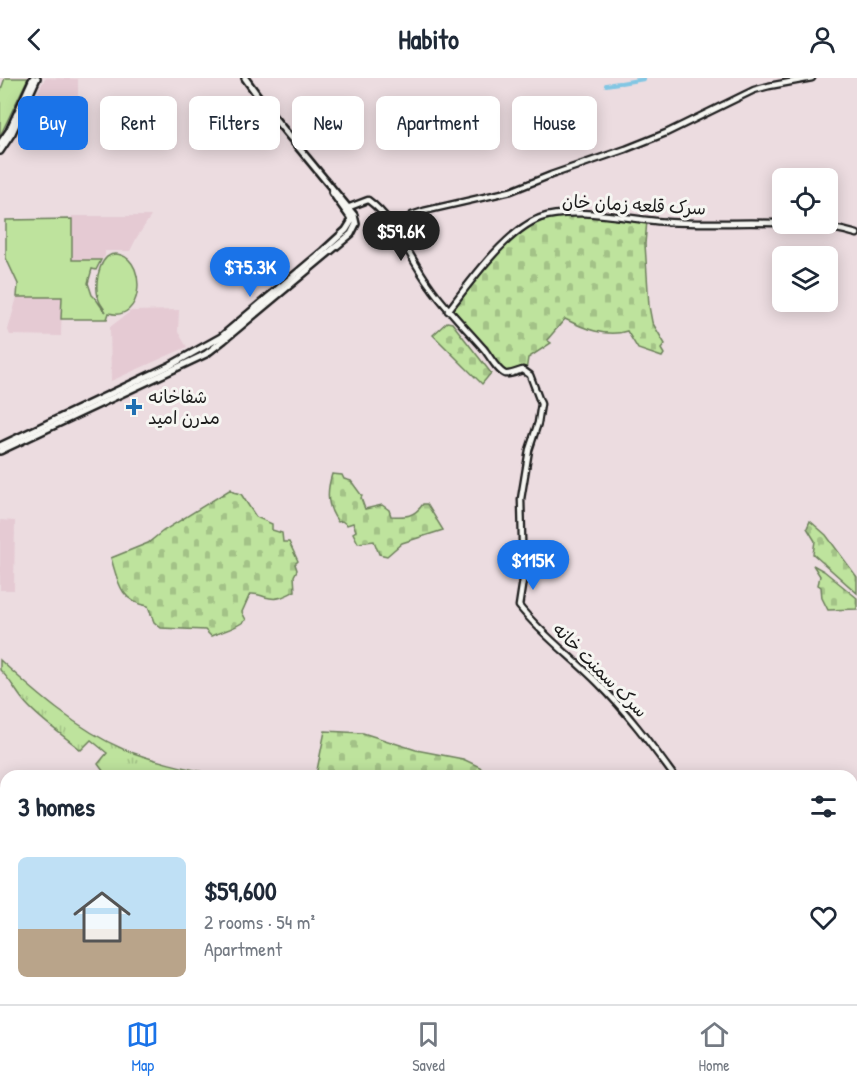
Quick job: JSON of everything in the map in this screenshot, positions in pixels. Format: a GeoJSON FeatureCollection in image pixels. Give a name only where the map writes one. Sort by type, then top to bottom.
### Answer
{"type":"FeatureCollection","features":[{"type":"Feature","properties":{"kind":"main road"},"geometry":{"type":"LineString","coordinates":[[0,144],[9,131],[35,78]]}},
{"type":"Feature","properties":{"kind":"main road"},"geometry":{"type":"LineString","coordinates":[[0,151],[12,133],[35,78]]}},
{"type":"Feature","properties":{"kind":"main road"},"geometry":{"type":"LineString","coordinates":[[0,451],[206,354],[351,234],[356,224],[354,215],[269,117],[243,78]]}},
{"type":"Feature","properties":{"kind":"main road"},"geometry":{"type":"LineString","coordinates":[[0,446],[169,366],[221,337],[346,230],[351,222],[347,208]]}},
{"type":"Feature","properties":{"kind":"street"},"geometry":{"type":"LineString","coordinates":[[395,228],[412,215],[511,191],[626,149],[672,130],[754,90],[812,78]]}},
{"type":"Feature","properties":{"kind":"street"},"geometry":{"type":"LineString","coordinates":[[347,208],[368,200],[375,205],[395,228],[427,283],[448,311]]}},
{"type":"Feature","properties":{"kind":"street","name":"سرک قلعه زمان خان"},"geometry":{"type":"LineString","coordinates":[[448,311],[503,245],[532,222],[550,215],[592,215],[669,222],[797,224],[824,226],[857,234]]}},
{"type":"Feature","properties":{"kind":"street","name":"سرک سمنت خانه"},"geometry":{"type":"LineString","coordinates":[[448,311],[476,339],[501,371],[509,374],[523,370],[530,375],[541,404],[529,450],[521,499],[523,580],[519,606],[632,719],[670,770]]}},
{"type":"Feature","properties":{"kind":"shaded area"},"geometry":{"type":"Polygon","coordinates":[[[45,78],[78,79],[78,96],[36,96],[45,78]]]}},
{"type":"Feature","properties":{"kind":"shaded area"},"geometry":{"type":"Polygon","coordinates":[[[72,216],[151,216],[130,251],[105,251],[105,256],[101,260],[72,260],[72,216]]]}},
{"type":"Feature","properties":{"kind":"shaded area"},"geometry":{"type":"Polygon","coordinates":[[[17,297],[62,297],[61,336],[10,335],[8,330],[17,297]]]}},
{"type":"Feature","properties":{"kind":"shaded area"},"geometry":{"type":"Polygon","coordinates":[[[179,310],[178,332],[187,347],[111,381],[110,327],[131,311],[179,310]]]}},
{"type":"Feature","properties":{"kind":"shaded area"},"geometry":{"type":"Polygon","coordinates":[[[0,520],[15,521],[14,590],[0,590],[0,520]]]}},
{"type":"Feature","properties":{"kind":"green space"},"geometry":{"type":"Polygon","coordinates":[[[5,78],[28,78],[0,136],[0,92],[5,78]]]}},
{"type":"Feature","properties":{"kind":"green space"},"geometry":{"type":"Polygon","coordinates":[[[562,214],[647,220],[645,244],[649,306],[652,322],[665,344],[661,349],[664,354],[662,357],[638,349],[627,331],[603,333],[565,319],[547,340],[551,343],[528,358],[526,371],[505,374],[448,311],[503,245],[532,222],[562,214]]]}},
{"type":"Feature","properties":{"kind":"green space"},"geometry":{"type":"Polygon","coordinates":[[[72,219],[72,260],[101,260],[96,270],[92,269],[88,283],[92,295],[106,312],[99,301],[97,291],[98,275],[103,261],[114,254],[121,255],[129,260],[135,269],[138,291],[129,309],[120,314],[109,313],[107,319],[61,319],[62,297],[17,297],[18,284],[6,258],[6,220],[72,219]]]}},
{"type":"Feature","properties":{"kind":"green space"},"geometry":{"type":"Polygon","coordinates":[[[447,322],[452,323],[491,373],[482,384],[433,335],[447,322]]]}},
{"type":"Feature","properties":{"kind":"green space"},"geometry":{"type":"Polygon","coordinates":[[[332,474],[342,475],[344,479],[351,481],[362,496],[365,509],[382,505],[389,510],[391,516],[405,516],[413,514],[423,504],[427,504],[443,530],[402,543],[387,556],[379,554],[374,541],[358,543],[353,533],[356,531],[353,523],[347,525],[342,521],[338,522],[334,516],[329,500],[332,474]]]}},
{"type":"Feature","properties":{"kind":"green space"},"geometry":{"type":"Polygon","coordinates":[[[231,489],[241,494],[256,517],[272,524],[272,530],[282,533],[283,542],[289,542],[298,561],[295,564],[297,570],[294,576],[295,591],[277,598],[250,594],[242,612],[246,620],[233,628],[211,636],[205,630],[161,628],[154,622],[148,606],[131,600],[126,595],[118,582],[111,558],[148,543],[163,531],[231,489]]]}},
{"type":"Feature","properties":{"kind":"green space"},"geometry":{"type":"Polygon","coordinates":[[[810,521],[826,535],[857,577],[857,593],[813,554],[815,541],[807,528],[810,521]]]}},
{"type":"Feature","properties":{"kind":"green space"},"geometry":{"type":"Polygon","coordinates":[[[813,565],[824,571],[857,598],[857,609],[828,610],[822,598],[821,587],[818,585],[820,576],[813,565]]]}},
{"type":"Feature","properties":{"kind":"green space"},"geometry":{"type":"Polygon","coordinates":[[[0,660],[58,710],[106,741],[146,757],[194,770],[102,770],[98,764],[107,753],[91,740],[81,750],[43,720],[0,670],[0,660]]]}},
{"type":"Feature","properties":{"kind":"green space"},"geometry":{"type":"Polygon","coordinates":[[[325,731],[363,733],[416,750],[463,759],[482,770],[317,770],[325,731]]]}},
{"type":"Feature","properties":{"kind":"waterway"},"geometry":{"type":"LineString","coordinates":[[621,83],[644,79]]}},
{"type":"Feature","properties":{"kind":"waterway"},"geometry":{"type":"LineString","coordinates":[[606,85],[619,83]]}},
{"type":"Feature","properties":{"kind":"place","name":"شفاخانه مدرن امید"},"geometry":{"type":"Point","coordinates":[134,407]}}]}
